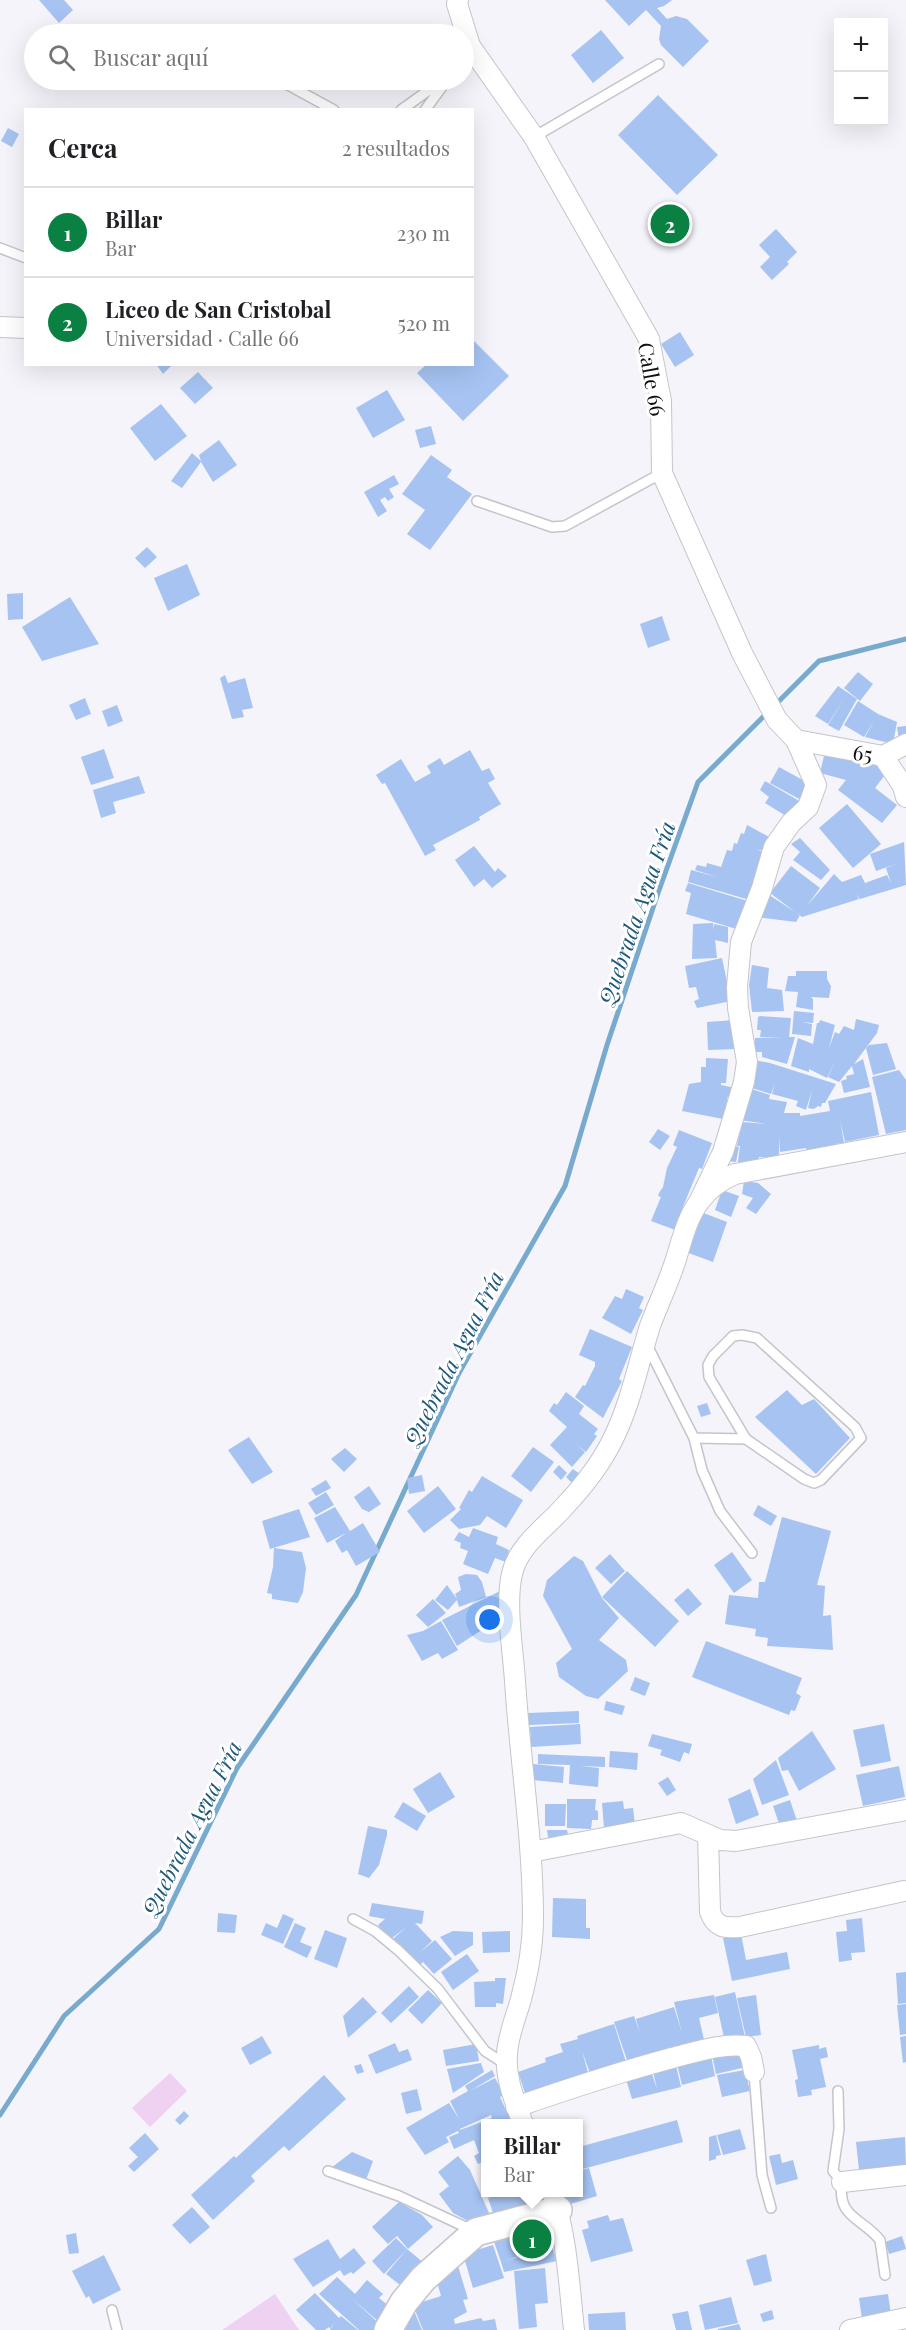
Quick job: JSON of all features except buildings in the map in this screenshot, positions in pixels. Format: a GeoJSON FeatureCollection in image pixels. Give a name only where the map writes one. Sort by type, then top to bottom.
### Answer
{"type":"FeatureCollection","features":[{"type":"Feature","properties":{"kind":"street","name":"Calle 66"},"geometry":{"type":"LineString","coordinates":[[458,0],[461,24]]}},
{"type":"Feature","properties":{"kind":"street","name":"Calle 66"},"geometry":{"type":"LineString","coordinates":[[474,60],[534,137],[649,339],[661,401],[662,473],[742,653],[777,720],[796,740],[816,785],[808,807],[792,823],[774,847],[741,942],[737,998],[747,1062],[744,1082],[723,1152],[685,1230],[633,1388],[613,1440],[596,1467],[568,1502],[528,1544],[513,1570],[510,1598],[513,1653],[531,1852],[533,1919],[525,1985],[508,2043],[508,2077],[520,2115]]}},
{"type":"Feature","properties":{"kind":"street"},"geometry":{"type":"LineString","coordinates":[[0,327],[24,328]]}},
{"type":"Feature","properties":{"kind":"street","name":"65"},"geometry":{"type":"LineString","coordinates":[[796,740],[883,756],[903,786],[906,797]]}},
{"type":"Feature","properties":{"kind":"street"},"geometry":{"type":"LineString","coordinates":[[883,756],[906,744]]}},
{"type":"Feature","properties":{"kind":"street"},"geometry":{"type":"LineString","coordinates":[[699,1202],[714,1185],[735,1174],[905,1143]]}},
{"type":"Feature","properties":{"kind":"street"},"geometry":{"type":"LineString","coordinates":[[531,1852],[681,1823],[720,1840],[736,1841],[906,1810]]}},
{"type":"Feature","properties":{"kind":"street"},"geometry":{"type":"LineString","coordinates":[[708,1834],[710,1912],[713,1921],[722,1928],[740,1927],[904,1891]]}},
{"type":"Feature","properties":{"kind":"street"},"geometry":{"type":"LineString","coordinates":[[520,2115],[620,2072],[706,2049],[734,2044],[746,2046],[754,2072]]}},
{"type":"Feature","properties":{"kind":"street"},"geometry":{"type":"LineString","coordinates":[[842,2182],[906,2175]]}},
{"type":"Feature","properties":{"kind":"street"},"geometry":{"type":"LineString","coordinates":[[388,2330],[404,2302],[423,2279],[476,2232],[555,2201],[564,2237],[574,2330]]}},
{"type":"Feature","properties":{"kind":"street"},"geometry":{"type":"LineString","coordinates":[[850,2330],[906,2318]]}},
{"type":"Feature","properties":{"kind":"lane"},"geometry":{"type":"LineString","coordinates":[[534,137],[659,64]]}},
{"type":"Feature","properties":{"kind":"lane"},"geometry":{"type":"LineString","coordinates":[[297,90],[330,108]]}},
{"type":"Feature","properties":{"kind":"lane"},"geometry":{"type":"LineString","coordinates":[[404,108],[430,90]]}},
{"type":"Feature","properties":{"kind":"lane"},"geometry":{"type":"LineString","coordinates":[[426,108],[438,90]]}},
{"type":"Feature","properties":{"kind":"lane"},"geometry":{"type":"LineString","coordinates":[[0,248],[24,257]]}},
{"type":"Feature","properties":{"kind":"lane"},"geometry":{"type":"LineString","coordinates":[[477,501],[552,527],[564,526],[662,473]]}},
{"type":"Feature","properties":{"kind":"lane"},"geometry":{"type":"LineString","coordinates":[[694,1438],[746,1439],[804,1479],[814,1483],[821,1480],[861,1438],[855,1427],[757,1338],[742,1335],[733,1336],[713,1356],[708,1365],[709,1377],[746,1439]]}},
{"type":"Feature","properties":{"kind":"lane"},"geometry":{"type":"LineString","coordinates":[[646,1344],[694,1438],[702,1470],[720,1511],[752,1553]]}},
{"type":"Feature","properties":{"kind":"lane"},"geometry":{"type":"LineString","coordinates":[[353,1919],[375,1931],[398,1950],[438,1989],[485,2051],[507,2066]]}},
{"type":"Feature","properties":{"kind":"lane"},"geometry":{"type":"LineString","coordinates":[[754,2072],[762,2175],[771,2208]]}},
{"type":"Feature","properties":{"kind":"lane"},"geometry":{"type":"LineString","coordinates":[[838,2091],[839,2129],[833,2171],[842,2182],[840,2197],[847,2212],[880,2240],[885,2275]]}},
{"type":"Feature","properties":{"kind":"lane"},"geometry":{"type":"LineString","coordinates":[[328,2171],[399,2196],[476,2232]]}},
{"type":"Feature","properties":{"kind":"lane"},"geometry":{"type":"LineString","coordinates":[[112,2310],[117,2330]]}},
{"type":"Feature","properties":{"kind":"shaded area"},"geometry":{"type":"Polygon","coordinates":[[[170,2073],[187,2091],[150,2127],[132,2108],[170,2073]]]}},
{"type":"Feature","properties":{"kind":"shaded area"},"geometry":{"type":"Polygon","coordinates":[[[275,2294],[299,2330],[222,2330],[275,2294]]]}},
{"type":"Feature","properties":{"kind":"waterway","name":"Quebrada Agua Fría"},"geometry":{"type":"LineString","coordinates":[[774,706],[819,661],[906,639]]}},
{"type":"Feature","properties":{"kind":"waterway","name":"Quebrada Agua Fría"},"geometry":{"type":"LineString","coordinates":[[0,2115],[64,2016],[159,1929],[237,1768],[356,1595],[459,1373],[565,1186],[607,1045],[698,782],[767,713]]}},
{"type":"Feature","properties":{"kind":"place","name":"Liceo de San Cristobal"},"geometry":{"type":"Point","coordinates":[670,224]}},
{"type":"Feature","properties":{"kind":"place","name":"Billar"},"geometry":{"type":"Point","coordinates":[532,2239]}}]}
